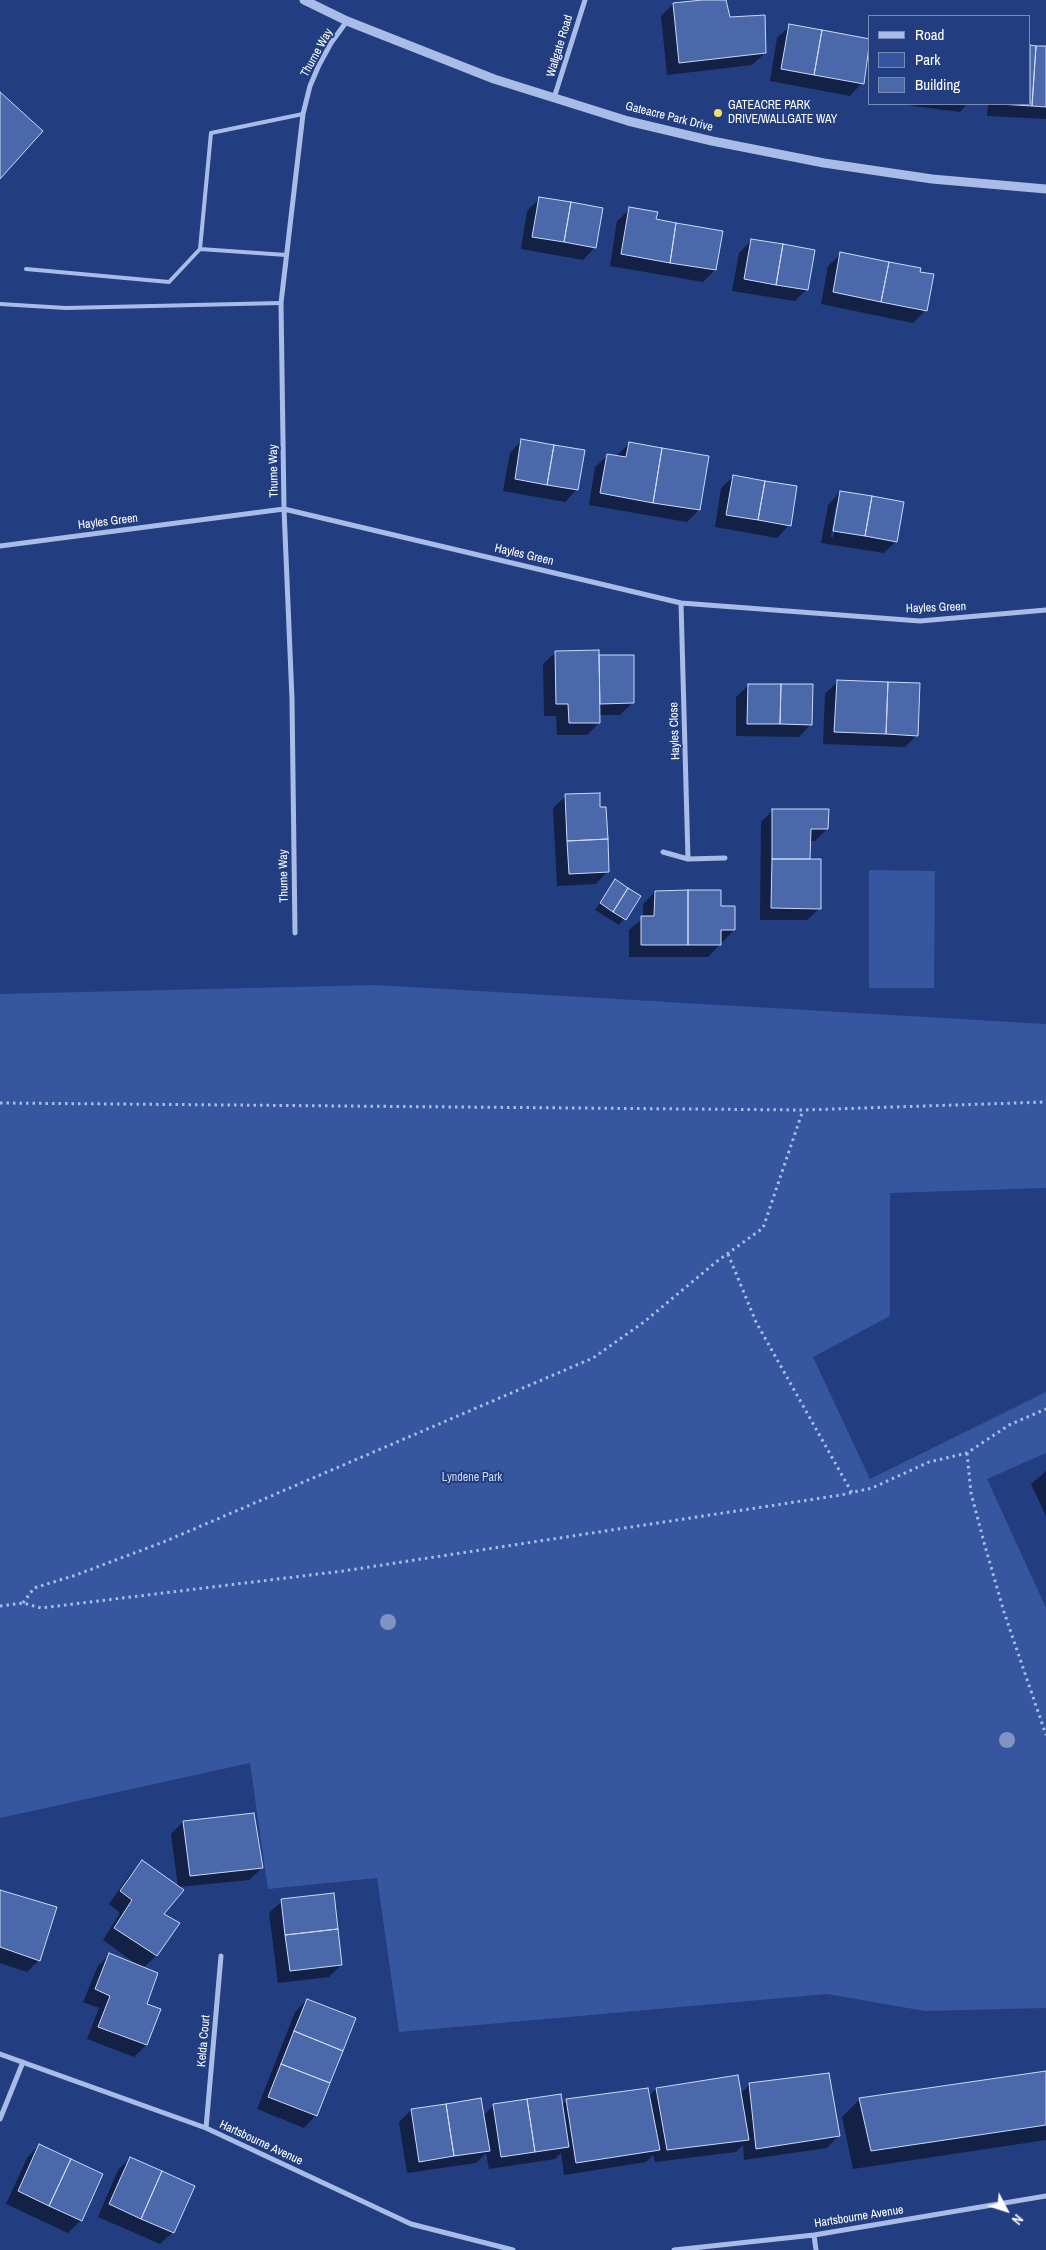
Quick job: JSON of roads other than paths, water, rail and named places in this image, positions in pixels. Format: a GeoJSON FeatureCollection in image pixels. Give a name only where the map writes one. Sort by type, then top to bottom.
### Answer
{"type":"FeatureCollection","features":[{"type":"Feature","properties":{"kind":"street","name":"Gateacre Park Drive"},"geometry":{"type":"LineString","coordinates":[[304,0],[347,21],[494,79],[665,130],[824,163],[932,179],[1046,189]]}},
{"type":"Feature","properties":{"kind":"street","name":"Wallgate Road"},"geometry":{"type":"LineString","coordinates":[[554,98],[584,0]]}},
{"type":"Feature","properties":{"kind":"street","name":"Thurne Way"},"geometry":{"type":"LineString","coordinates":[[294,933],[292,699],[284,509],[281,303],[303,114],[310,86],[319,65],[331,43],[347,21]]}},
{"type":"Feature","properties":{"kind":"street","name":"Hayles Green"},"geometry":{"type":"LineString","coordinates":[[0,546],[284,509],[681,603],[920,621],[1046,610]]}},
{"type":"Feature","properties":{"kind":"street","name":"Hayles Close"},"geometry":{"type":"LineString","coordinates":[[681,603],[688,859]]}},
{"type":"Feature","properties":{"kind":"street"},"geometry":{"type":"LineString","coordinates":[[663,852],[688,859],[725,858]]}},
{"type":"Feature","properties":{"kind":"street","name":"Kelda Court"},"geometry":{"type":"LineString","coordinates":[[206,2128],[222,1956]]}},
{"type":"Feature","properties":{"kind":"street","name":"Hartsbourne Avenue"},"geometry":{"type":"LineString","coordinates":[[0,2054],[206,2128],[411,2224],[513,2250]]}},
{"type":"Feature","properties":{"kind":"street"},"geometry":{"type":"LineString","coordinates":[[0,2119],[23,2062]]}},
{"type":"Feature","properties":{"kind":"street","name":"Hartsbourne Avenue"},"geometry":{"type":"LineString","coordinates":[[674,2250],[814,2235],[1046,2196]]}},
{"type":"Feature","properties":{"kind":"street"},"geometry":{"type":"LineString","coordinates":[[814,2235],[816,2250]]}},
{"type":"Feature","properties":{"kind":"lane"},"geometry":{"type":"LineString","coordinates":[[26,269],[169,282],[200,249],[211,133],[303,114]]}},
{"type":"Feature","properties":{"kind":"lane"},"geometry":{"type":"LineString","coordinates":[[200,249],[286,255]]}},
{"type":"Feature","properties":{"kind":"lane"},"geometry":{"type":"LineString","coordinates":[[0,304],[66,308],[281,303]]}},
{"type":"Feature","properties":{"kind":"place","name":"GATEACRE PARK DRIVE/WALLGATE WAY"},"geometry":{"type":"Point","coordinates":[718,113]}},
{"type":"Feature","properties":{"kind":"park label","name":"Lyndene Park"},"geometry":{"type":"Point","coordinates":[472,1478]}}]}
